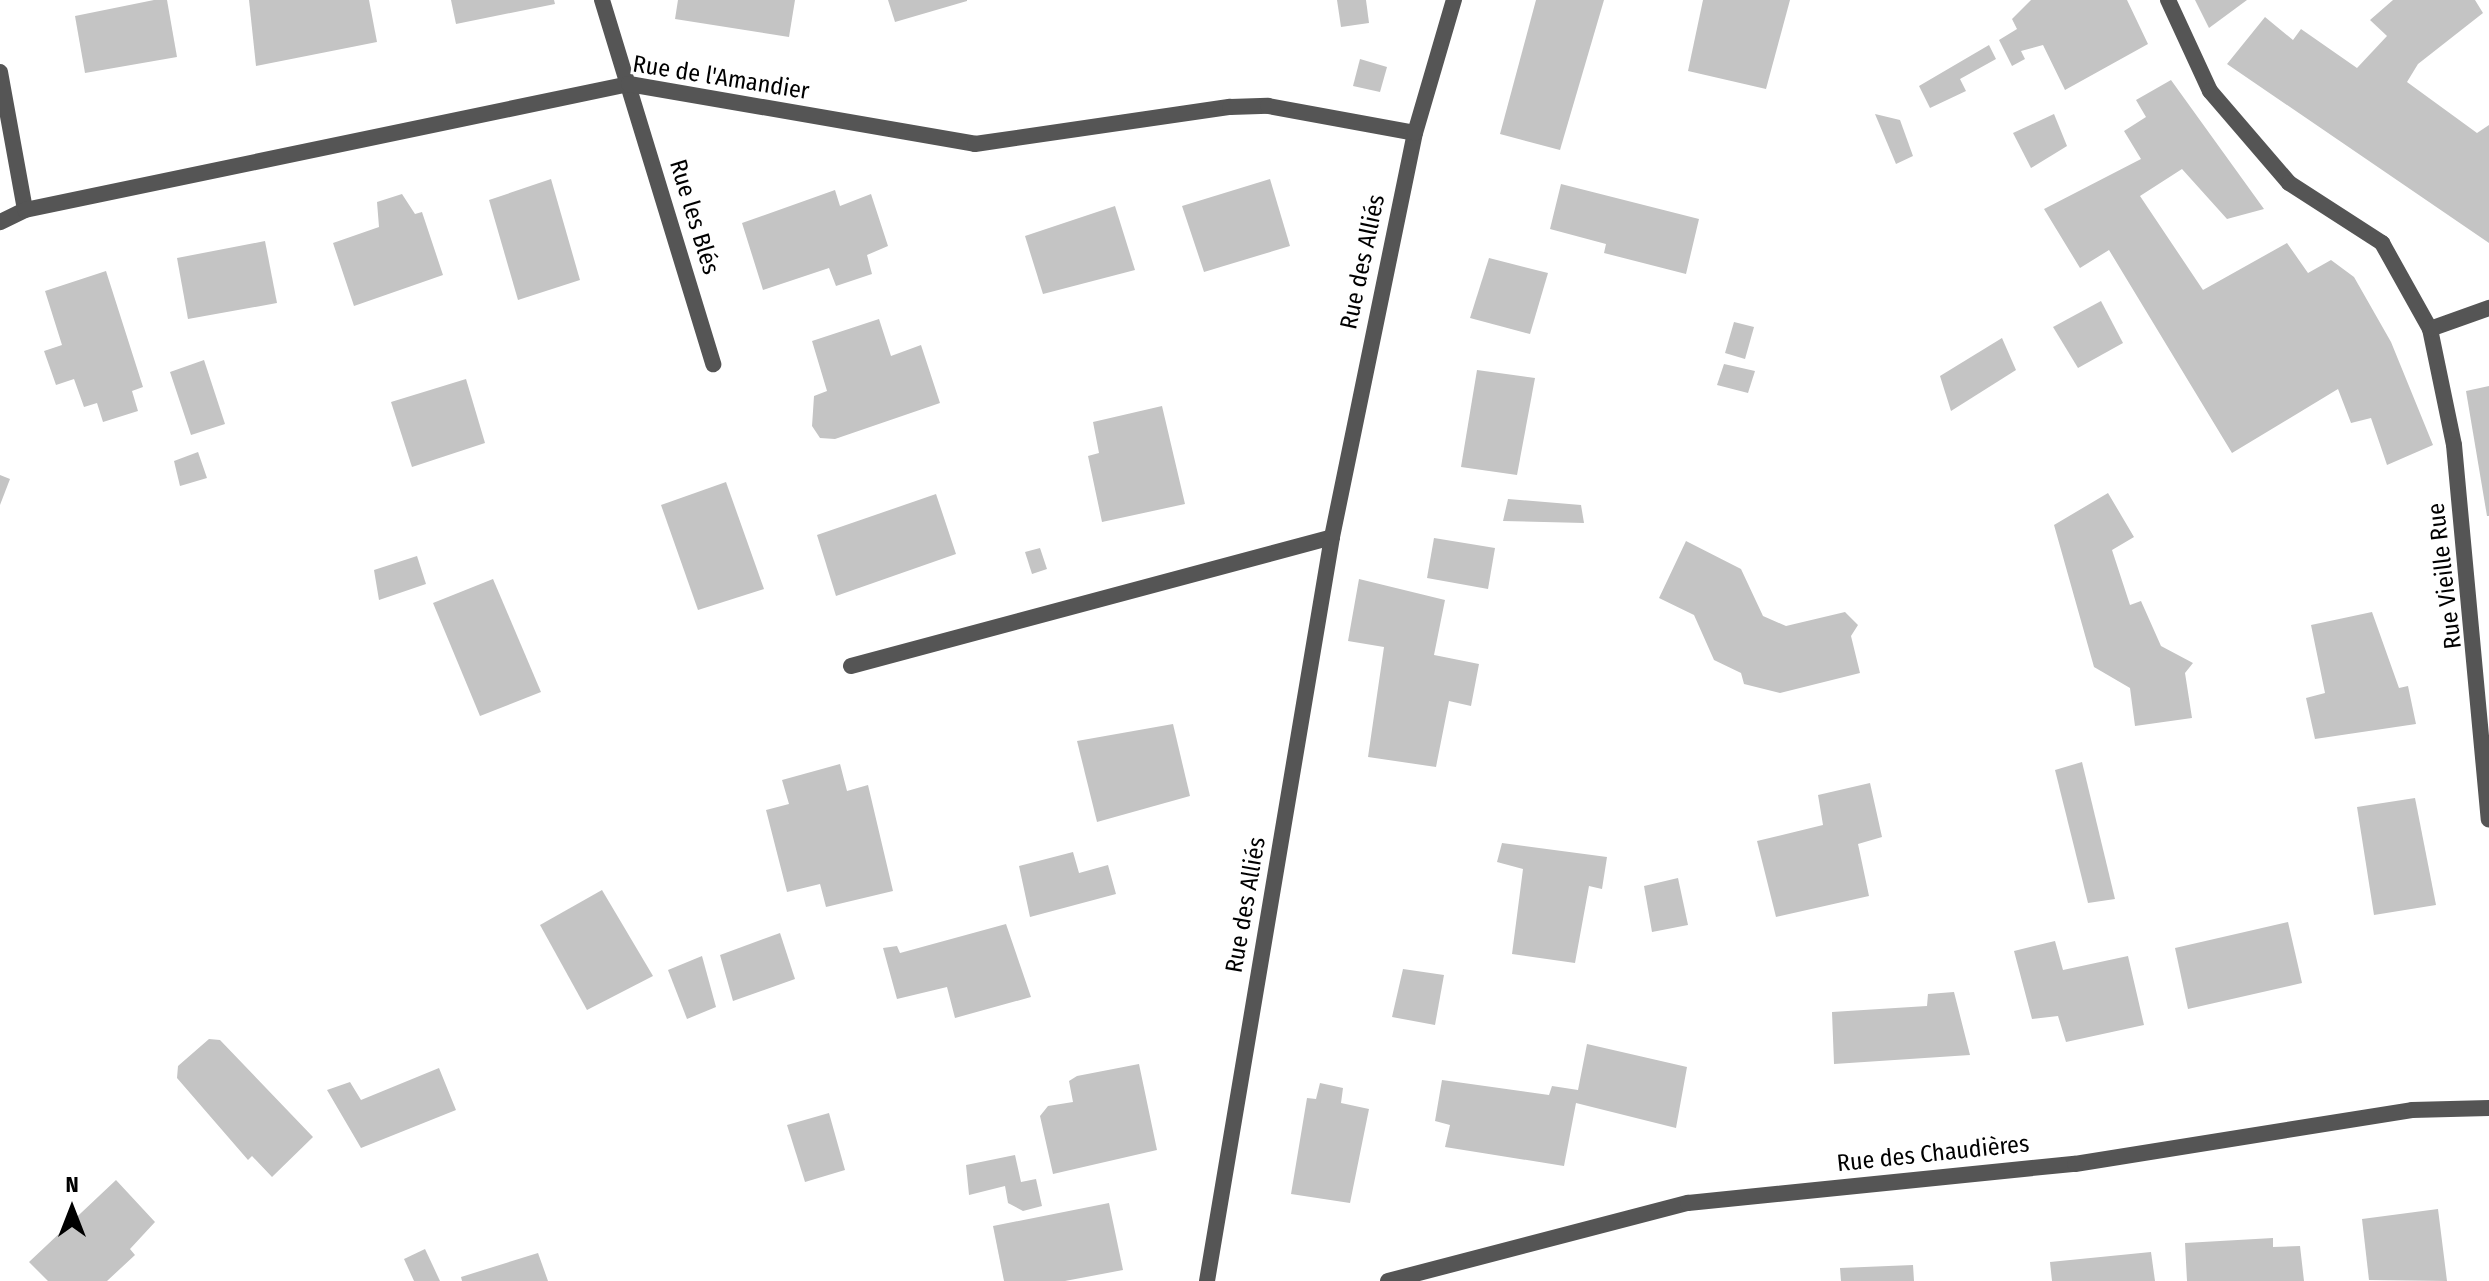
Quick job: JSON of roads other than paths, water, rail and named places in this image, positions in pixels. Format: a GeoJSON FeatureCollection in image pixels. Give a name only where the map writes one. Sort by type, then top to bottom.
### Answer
{"type":"FeatureCollection","features":[{"type":"Feature","properties":{"kind":"street","name":"Rue les Blés"},"geometry":{"type":"LineString","coordinates":[[602,0],[713,364]]}},
{"type":"Feature","properties":{"kind":"street","name":"Rue des Alliés"},"geometry":{"type":"LineString","coordinates":[[1207,1281],[1332,537],[1415,133],[1454,0]]}},
{"type":"Feature","properties":{"kind":"street","name":"Rue Vieille Rue"},"geometry":{"type":"LineString","coordinates":[[2168,0],[2210,91],[2289,183],[2382,243],[2430,329],[2454,445],[2489,819]]}},
{"type":"Feature","properties":{"kind":"street"},"geometry":{"type":"LineString","coordinates":[[0,72],[25,210]]}},
{"type":"Feature","properties":{"kind":"street","name":"Rue de l'Amandier"},"geometry":{"type":"LineString","coordinates":[[0,222],[25,210],[629,84],[975,144],[1230,107],[1268,106],[1415,133]]}},
{"type":"Feature","properties":{"kind":"street"},"geometry":{"type":"LineString","coordinates":[[2430,329],[2489,308]]}},
{"type":"Feature","properties":{"kind":"street"},"geometry":{"type":"LineString","coordinates":[[851,666],[1332,537]]}},
{"type":"Feature","properties":{"kind":"street","name":"Rue des Chaudières"},"geometry":{"type":"LineString","coordinates":[[1388,1281],[1428,1276],[1688,1203],[2075,1164],[2412,1110],[2489,1108]]}}]}
